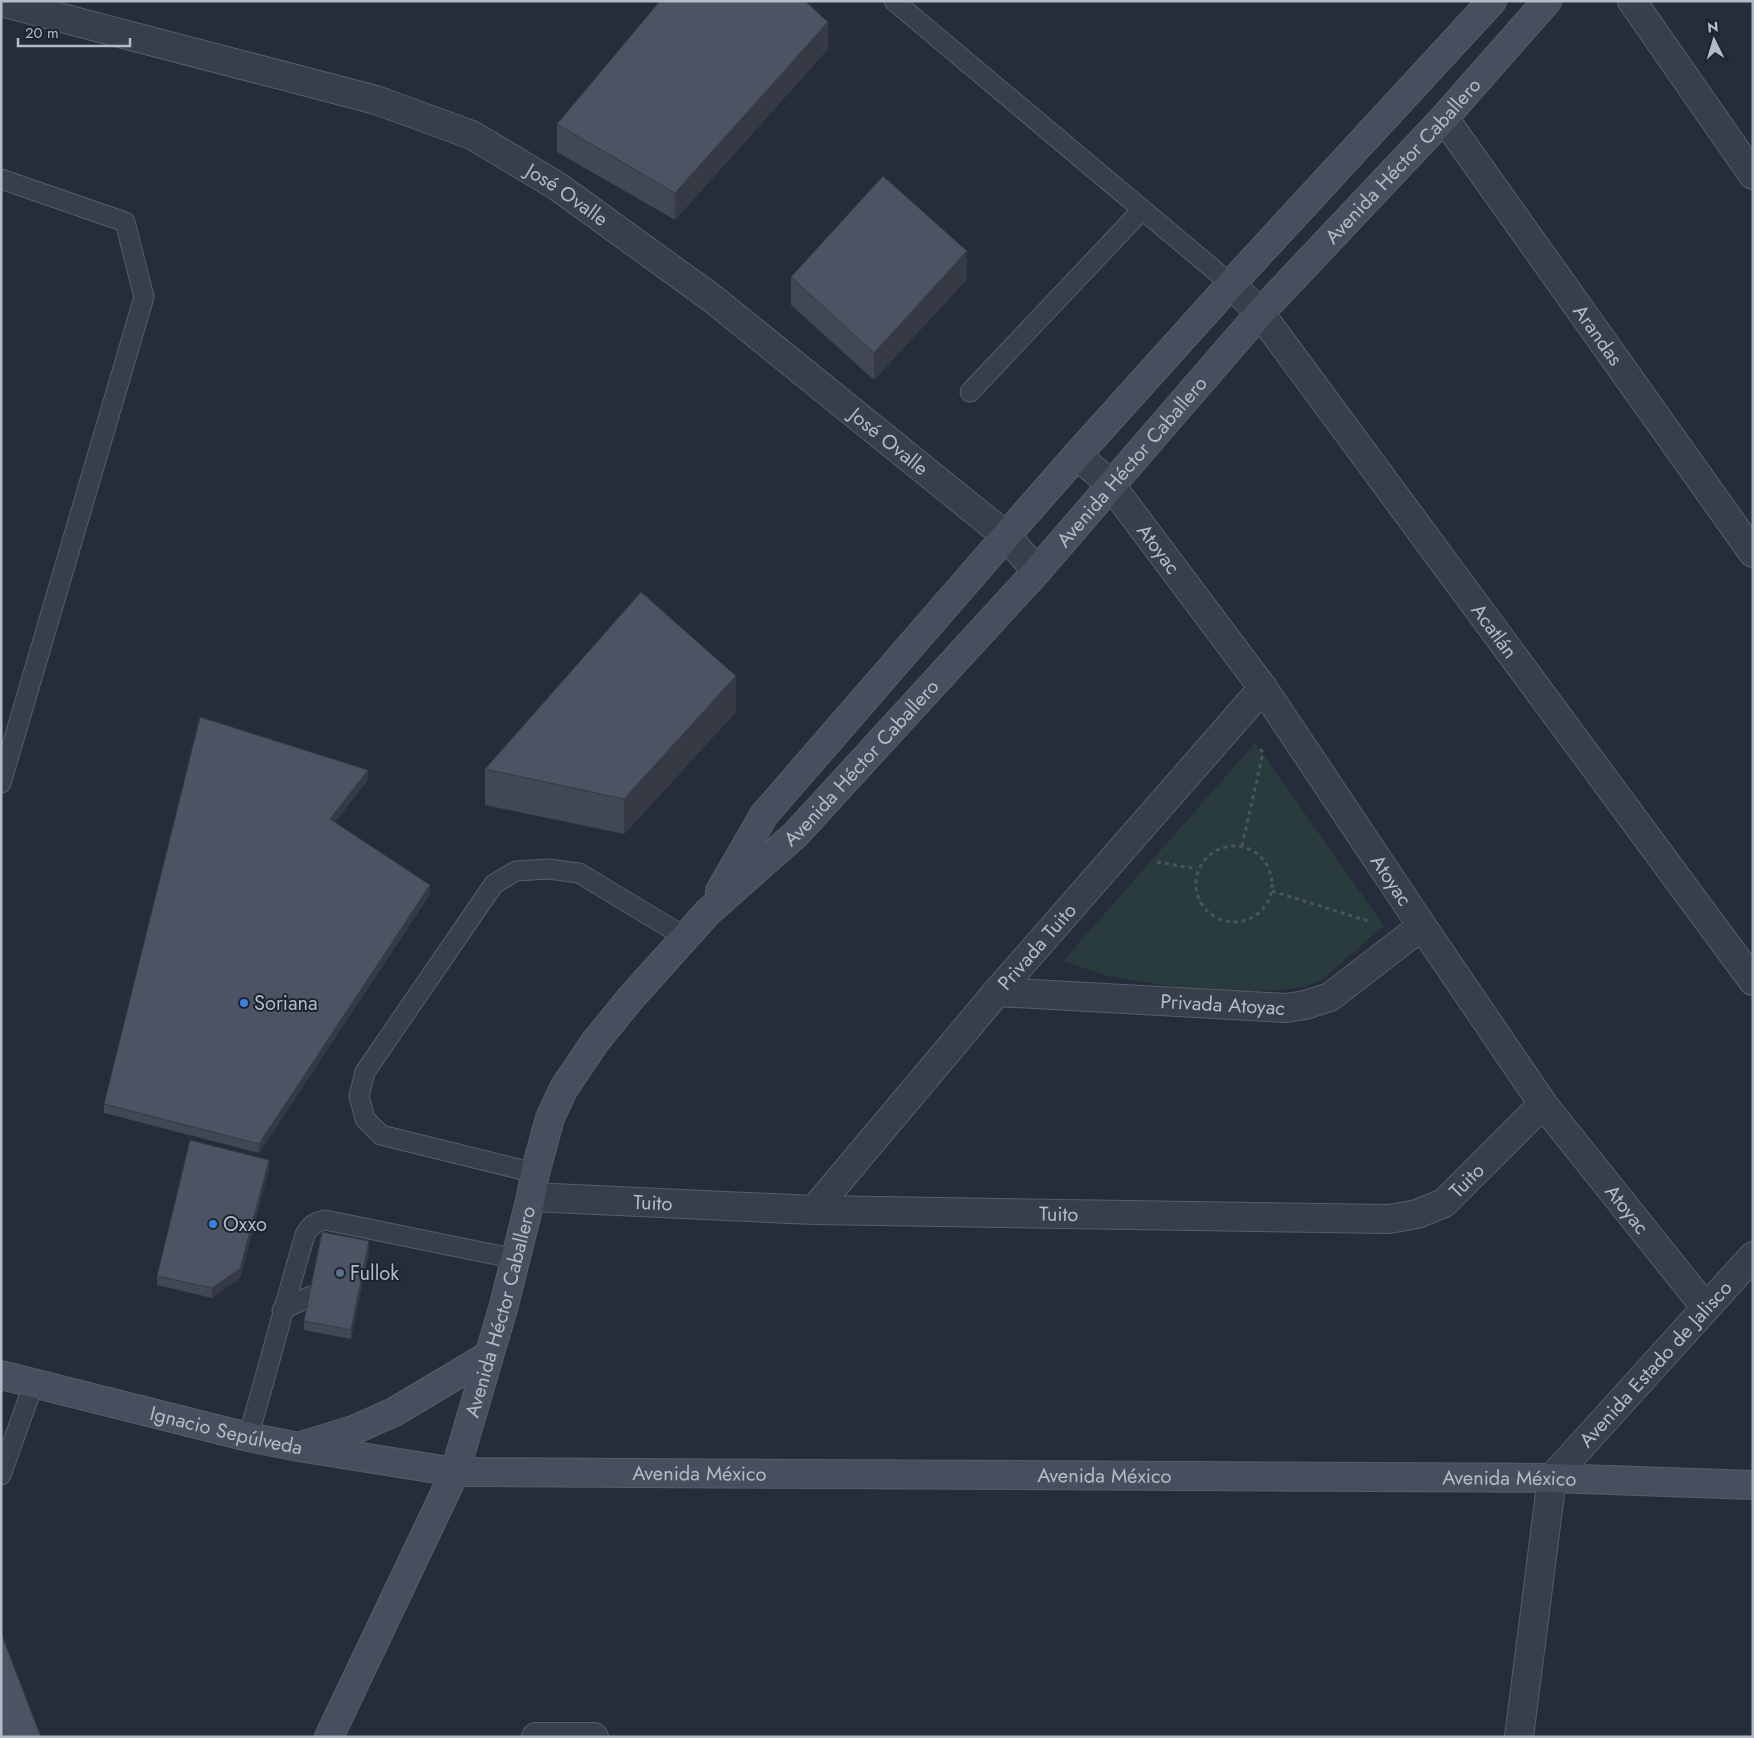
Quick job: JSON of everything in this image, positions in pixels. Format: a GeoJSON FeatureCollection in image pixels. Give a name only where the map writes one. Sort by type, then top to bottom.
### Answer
{"type":"FeatureCollection","features":[{"type":"Feature","properties":{"kind":"main road","name":"Avenida Héctor Caballero"},"geometry":{"type":"LineString","coordinates":[[708,912],[764,815],[1077,454],[1492,1]]}},
{"type":"Feature","properties":{"kind":"main road","name":"Avenida Héctor Caballero"},"geometry":{"type":"LineString","coordinates":[[329,1737],[455,1472],[516,1259],[550,1118],[564,1088],[595,1042],[630,999],[708,912],[796,834],[1036,571],[1260,313],[1444,118],[1546,1]]}},
{"type":"Feature","properties":{"kind":"main road"},"geometry":{"type":"LineString","coordinates":[[299,1447],[356,1429],[394,1412],[488,1356]]}},
{"type":"Feature","properties":{"kind":"main road","name":"Ignacio Sepúlveda"},"geometry":{"type":"LineString","coordinates":[[1,1375],[248,1437],[455,1472]]}},
{"type":"Feature","properties":{"kind":"main road","name":"Avenida México"},"geometry":{"type":"LineString","coordinates":[[455,1472],[1552,1478],[1753,1485]]}},
{"type":"Feature","properties":{"kind":"street"},"geometry":{"type":"LineString","coordinates":[[1632,1],[1753,175]]}},
{"type":"Feature","properties":{"kind":"street","name":"José Ovalle"},"geometry":{"type":"LineString","coordinates":[[1,2],[376,100],[472,135],[557,186],[712,299],[1006,536],[1036,571]]}},
{"type":"Feature","properties":{"kind":"street","name":"Arandas"},"geometry":{"type":"LineString","coordinates":[[1444,118],[1753,553]]}},
{"type":"Feature","properties":{"kind":"street","name":"Acatlán"},"geometry":{"type":"LineString","coordinates":[[1231,284],[1260,313],[1753,981]]}},
{"type":"Feature","properties":{"kind":"street","name":"Atoyac"},"geometry":{"type":"LineString","coordinates":[[1077,454],[1110,484],[1263,688],[1543,1104],[1706,1308]]}},
{"type":"Feature","properties":{"kind":"street","name":"Privada Tuito"},"geometry":{"type":"LineString","coordinates":[[814,1210],[997,992],[1263,688]]}},
{"type":"Feature","properties":{"kind":"street","name":"Privada Atoyac"},"geometry":{"type":"LineString","coordinates":[[997,992],[1286,1008],[1305,1005],[1330,997],[1422,926]]}},
{"type":"Feature","properties":{"kind":"street","name":"Tuito"},"geometry":{"type":"LineString","coordinates":[[533,1185],[814,1210],[1389,1219],[1417,1214],[1444,1202],[1543,1104]]}},
{"type":"Feature","properties":{"kind":"street","name":"Avenida Estado de Jalisco"},"geometry":{"type":"LineString","coordinates":[[1552,1478],[1753,1256]]}},
{"type":"Feature","properties":{"kind":"street"},"geometry":{"type":"LineString","coordinates":[[1519,1737],[1552,1478]]}},
{"type":"Feature","properties":{"kind":"street"},"geometry":{"type":"LineString","coordinates":[[536,1737],[594,1737]]}},
{"type":"Feature","properties":{"kind":"lane"},"geometry":{"type":"LineString","coordinates":[[894,1],[1231,284]]}},
{"type":"Feature","properties":{"kind":"lane"},"geometry":{"type":"LineString","coordinates":[[1,179],[125,222],[144,298],[1,783]]}},
{"type":"Feature","properties":{"kind":"lane"},"geometry":{"type":"LineString","coordinates":[[970,392],[1142,210]]}},
{"type":"Feature","properties":{"kind":"lane"},"geometry":{"type":"LineString","coordinates":[[533,1185],[381,1135],[365,1119],[359,1096],[365,1072],[494,884],[516,871],[548,869],[579,873],[686,937]]}},
{"type":"Feature","properties":{"kind":"lane"},"geometry":{"type":"LineString","coordinates":[[248,1437],[271,1361],[282,1310],[305,1235],[308,1227],[315,1222],[325,1220],[516,1259]]}},
{"type":"Feature","properties":{"kind":"lane"},"geometry":{"type":"LineString","coordinates":[[282,1310],[311,1296]]}},
{"type":"Feature","properties":{"kind":"lane"},"geometry":{"type":"LineString","coordinates":[[1,1475],[34,1384]]}},
{"type":"Feature","properties":{"kind":"path"},"geometry":{"type":"LineString","coordinates":[[1255,743],[1268,761]]}},
{"type":"Feature","properties":{"kind":"path"},"geometry":{"type":"LineString","coordinates":[[1242,846],[1263,753]]}},
{"type":"Feature","properties":{"kind":"path"},"geometry":{"type":"LineString","coordinates":[[1224,846],[1242,846],[1248,847],[1263,859],[1269,868],[1272,879],[1272,891],[1269,901],[1255,916],[1237,922],[1219,920],[1200,903],[1195,885],[1197,870],[1206,856],[1212,851],[1224,846]]}},
{"type":"Feature","properties":{"kind":"path"},"geometry":{"type":"LineString","coordinates":[[1151,861],[1197,870]]}},
{"type":"Feature","properties":{"kind":"path"},"geometry":{"type":"LineString","coordinates":[[1272,891],[1375,924]]}},
{"type":"Feature","properties":{"kind":"shaded area"},"geometry":{"type":"Polygon","coordinates":[[[1255,743],[1384,926],[1321,980],[1304,987],[1280,990],[1215,993],[1107,976],[1063,961],[1255,743]]]}},
{"type":"Feature","properties":{"kind":"building"},"geometry":{"type":"Polygon","coordinates":[[[660,1],[805,1],[828,22],[675,193],[557,124],[660,1]]]}},
{"type":"Feature","properties":{"kind":"building"},"geometry":{"type":"Polygon","coordinates":[[[883,176],[967,251],[874,353],[791,277],[883,176]]]}},
{"type":"Feature","properties":{"kind":"building"},"geometry":{"type":"Polygon","coordinates":[[[641,592],[736,676],[624,799],[485,769],[641,592]]]}},
{"type":"Feature","properties":{"kind":"building","name":"Soriana"},"geometry":{"type":"Polygon","coordinates":[[[200,717],[368,770],[330,819],[430,885],[259,1144],[104,1104],[200,717]]]}},
{"type":"Feature","properties":{"kind":"building","name":"Oxxo"},"geometry":{"type":"Polygon","coordinates":[[[190,1140],[269,1160],[240,1269],[212,1288],[157,1276],[190,1140]]]}},
{"type":"Feature","properties":{"kind":"building","name":"Fullok"},"geometry":{"type":"Polygon","coordinates":[[[322,1232],[369,1241],[351,1330],[304,1321],[322,1232]]]}},
{"type":"Feature","properties":{"kind":"building"},"geometry":{"type":"Polygon","coordinates":[[[1,1633],[41,1737],[1,1737],[1,1633]]]}},
{"type":"Feature","properties":{"kind":"place","name":"Soriana"},"geometry":{"type":"Point","coordinates":[244,1003]}},
{"type":"Feature","properties":{"kind":"place","name":"Oxxo"},"geometry":{"type":"Point","coordinates":[213,1224]}},
{"type":"Feature","properties":{"kind":"place","name":"Fullok"},"geometry":{"type":"Point","coordinates":[340,1273]}}]}
